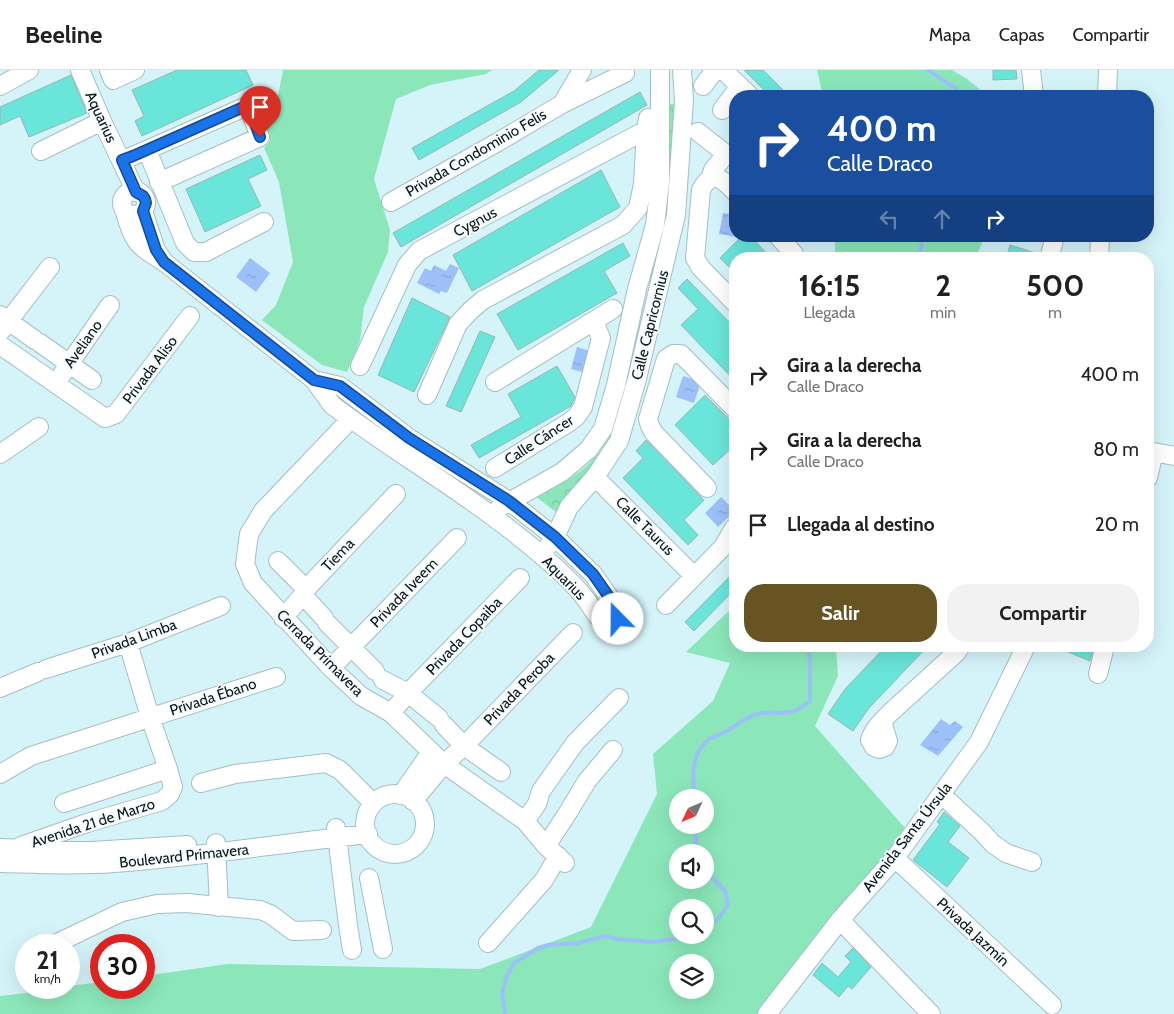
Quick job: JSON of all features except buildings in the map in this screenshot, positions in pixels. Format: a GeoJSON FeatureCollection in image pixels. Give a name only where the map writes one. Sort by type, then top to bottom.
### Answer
{"type":"FeatureCollection","features":[{"type":"Feature","properties":{"kind":"street"},"geometry":{"type":"LineString","coordinates":[[0,86],[29,70]]}},
{"type":"Feature","properties":{"kind":"street","name":"Aquarius"},"geometry":{"type":"LineString","coordinates":[[80,70],[136,192],[145,199],[146,203],[143,211],[156,250],[164,262]]}},
{"type":"Feature","properties":{"kind":"street"},"geometry":{"type":"LineString","coordinates":[[109,70],[113,80],[135,70]]}},
{"type":"Feature","properties":{"kind":"street","name":"Privada Condominio Felis"},"geometry":{"type":"LineString","coordinates":[[562,104],[582,70]]}},
{"type":"Feature","properties":{"kind":"street","name":"Calle Capricornius"},"geometry":{"type":"LineString","coordinates":[[489,513],[562,472],[588,450],[603,429],[616,385],[637,289],[655,225],[652,183],[661,101],[660,70]]}},
{"type":"Feature","properties":{"kind":"street","name":"Calle Capricornius"},"geometry":{"type":"LineString","coordinates":[[540,554],[555,537],[569,507],[595,477],[619,440],[637,379],[676,214],[684,100],[682,70]]}},
{"type":"Feature","properties":{"kind":"street"},"geometry":{"type":"LineString","coordinates":[[703,86],[715,70]]}},
{"type":"Feature","properties":{"kind":"street"},"geometry":{"type":"LineString","coordinates":[[723,70],[744,90]]}},
{"type":"Feature","properties":{"kind":"street"},"geometry":{"type":"LineString","coordinates":[[1031,70],[1033,90]]}},
{"type":"Feature","properties":{"kind":"street"},"geometry":{"type":"LineString","coordinates":[[1107,90],[1108,70]]}},
{"type":"Feature","properties":{"kind":"street","name":"Privada Condominio Felis"},"geometry":{"type":"LineString","coordinates":[[390,202],[562,104],[626,73]]}},
{"type":"Feature","properties":{"kind":"street"},"geometry":{"type":"LineString","coordinates":[[661,101],[674,98],[684,100]]}},
{"type":"Feature","properties":{"kind":"street"},"geometry":{"type":"LineString","coordinates":[[122,160],[251,104],[260,137],[159,182]]}},
{"type":"Feature","properties":{"kind":"street"},"geometry":{"type":"LineString","coordinates":[[722,110],[729,104]]}},
{"type":"Feature","properties":{"kind":"street"},"geometry":{"type":"LineString","coordinates":[[41,151],[102,121]]}},
{"type":"Feature","properties":{"kind":"street","name":"Cygnus"},"geometry":{"type":"LineString","coordinates":[[360,366],[407,265],[419,252],[647,124],[652,183],[638,208],[624,225],[483,300],[470,311],[458,324],[427,395]]}},
{"type":"Feature","properties":{"kind":"street"},"geometry":{"type":"LineString","coordinates":[[698,132],[726,154],[713,170],[710,179]]}},
{"type":"Feature","properties":{"kind":"street"},"geometry":{"type":"LineString","coordinates":[[147,150],[185,244],[194,252],[206,252],[264,222]]}},
{"type":"Feature","properties":{"kind":"street"},"geometry":{"type":"LineString","coordinates":[[729,185],[724,180],[716,177],[704,184],[695,258],[697,263],[729,297]]}},
{"type":"Feature","properties":{"kind":"street","name":"Aquarius"},"geometry":{"type":"LineString","coordinates":[[136,192],[129,193],[123,198],[122,205],[126,212],[130,233],[145,251],[164,262],[314,380],[332,404],[339,410],[489,513],[540,554],[584,597],[599,619],[609,624],[618,619],[614,604],[593,574],[555,537],[509,501],[409,438],[340,386],[314,380]]}},
{"type":"Feature","properties":{"kind":"street"},"geometry":{"type":"LineString","coordinates":[[126,212],[132,215],[143,211]]}},
{"type":"Feature","properties":{"kind":"street"},"geometry":{"type":"LineString","coordinates":[[676,214],[698,221]]}},
{"type":"Feature","properties":{"kind":"street"},"geometry":{"type":"LineString","coordinates":[[783,242],[792,252]]}},
{"type":"Feature","properties":{"kind":"street"},"geometry":{"type":"LineString","coordinates":[[50,267],[3,323],[38,342],[92,380]]}},
{"type":"Feature","properties":{"kind":"street"},"geometry":{"type":"LineString","coordinates":[[637,289],[658,294]]}},
{"type":"Feature","properties":{"kind":"street","name":"Aveliano"},"geometry":{"type":"LineString","coordinates":[[56,384],[110,305]]}},
{"type":"Feature","properties":{"kind":"street"},"geometry":{"type":"LineString","coordinates":[[495,382],[613,309]]}},
{"type":"Feature","properties":{"kind":"street","name":"Privada Aliso"},"geometry":{"type":"LineString","coordinates":[[56,384],[105,418],[116,414],[190,316]]}},
{"type":"Feature","properties":{"kind":"street","name":"Calle Cáncer"},"geometry":{"type":"LineString","coordinates":[[495,468],[576,417],[583,407],[601,338],[597,329],[590,323]]}},
{"type":"Feature","properties":{"kind":"street"},"geometry":{"type":"LineString","coordinates":[[0,345],[56,384]]}},
{"type":"Feature","properties":{"kind":"street"},"geometry":{"type":"LineString","coordinates":[[707,488],[654,433],[650,426],[648,419],[666,359],[673,354],[681,354],[729,403]]}},
{"type":"Feature","properties":{"kind":"street"},"geometry":{"type":"LineString","coordinates":[[637,379],[658,387]]}},
{"type":"Feature","properties":{"kind":"street"},"geometry":{"type":"LineString","coordinates":[[590,380],[616,385]]}},
{"type":"Feature","properties":{"kind":"street","name":"Cerrada Primavera"},"geometry":{"type":"LineString","coordinates":[[345,425],[263,511],[249,534],[245,564],[252,583],[331,668],[362,696],[391,714],[444,764],[526,821],[556,855]]}},
{"type":"Feature","properties":{"kind":"street"},"geometry":{"type":"LineString","coordinates":[[0,454],[39,427]]}},
{"type":"Feature","properties":{"kind":"street"},"geometry":{"type":"LineString","coordinates":[[603,429],[605,434],[619,440]]}},
{"type":"Feature","properties":{"kind":"street"},"geometry":{"type":"LineString","coordinates":[[1154,452],[1174,456]]}},
{"type":"Feature","properties":{"kind":"street","name":"Calle Taurus"},"geometry":{"type":"LineString","coordinates":[[595,477],[694,576]]}},
{"type":"Feature","properties":{"kind":"street","name":"Tiema"},"geometry":{"type":"LineString","coordinates":[[283,618],[304,592],[396,494]]}},
{"type":"Feature","properties":{"kind":"street"},"geometry":{"type":"LineString","coordinates":[[666,605],[723,547],[729,537]]}},
{"type":"Feature","properties":{"kind":"street","name":"Privada Iveem"},"geometry":{"type":"LineString","coordinates":[[331,668],[457,538]]}},
{"type":"Feature","properties":{"kind":"street"},"geometry":{"type":"LineString","coordinates":[[278,561],[350,648],[379,675],[408,693],[441,722],[464,746],[501,772]]}},
{"type":"Feature","properties":{"kind":"street","name":"Privada Copaiba"},"geometry":{"type":"LineString","coordinates":[[391,714],[408,693],[520,578]]}},
{"type":"Feature","properties":{"kind":"street","name":"Privada Limba"},"geometry":{"type":"LineString","coordinates":[[0,688],[42,671],[128,644],[221,606]]}},
{"type":"Feature","properties":{"kind":"street","name":"Privada Peroba"},"geometry":{"type":"LineString","coordinates":[[444,764],[464,746],[573,633]]}},
{"type":"Feature","properties":{"kind":"street","name":"Avenida 21 de Marzo"},"geometry":{"type":"LineString","coordinates":[[6,856],[87,823],[162,801],[170,794],[173,787],[168,768],[128,644]]}},
{"type":"Feature","properties":{"kind":"street"},"geometry":{"type":"LineString","coordinates":[[882,721],[957,652]]}},
{"type":"Feature","properties":{"kind":"street","name":"Avenida Santa Úrsula"},"geometry":{"type":"LineString","coordinates":[[767,1014],[840,920],[895,858],[979,742],[1023,652]]}},
{"type":"Feature","properties":{"kind":"street"},"geometry":{"type":"LineString","coordinates":[[1098,674],[1104,652]]}},
{"type":"Feature","properties":{"kind":"street","name":"Privada Ébano"},"geometry":{"type":"LineString","coordinates":[[150,717],[276,677]]}},
{"type":"Feature","properties":{"kind":"street"},"geometry":{"type":"LineString","coordinates":[[526,821],[537,804],[541,791],[575,743],[619,698]]}},
{"type":"Feature","properties":{"kind":"street"},"geometry":{"type":"LineString","coordinates":[[0,774],[31,756],[150,717]]}},
{"type":"Feature","properties":{"kind":"street"},"geometry":{"type":"LineString","coordinates":[[488,942],[544,880],[556,855],[568,814],[587,782],[613,750]]}},
{"type":"Feature","properties":{"kind":"street"},"geometry":{"type":"LineString","coordinates":[[407,798],[431,752]]}},
{"type":"Feature","properties":{"kind":"street"},"geometry":{"type":"LineString","coordinates":[[200,783],[235,774],[326,763],[340,770],[373,803]]}},
{"type":"Feature","properties":{"kind":"street"},"geometry":{"type":"LineString","coordinates":[[407,798],[444,764]]}},
{"type":"Feature","properties":{"kind":"street"},"geometry":{"type":"LineString","coordinates":[[64,803],[168,768]]}},
{"type":"Feature","properties":{"kind":"street"},"geometry":{"type":"LineString","coordinates":[[393,794],[407,798],[417,803],[424,814],[425,826],[421,838],[413,848],[401,853],[385,852],[370,840],[366,817],[373,803],[381,797],[393,794]]}},
{"type":"Feature","properties":{"kind":"street"},"geometry":{"type":"LineString","coordinates":[[941,794],[993,844],[1006,853],[1032,862]]}},
{"type":"Feature","properties":{"kind":"street"},"geometry":{"type":"LineString","coordinates":[[87,823],[92,852]]}},
{"type":"Feature","properties":{"kind":"street","name":"Boulevard Primavera"},"geometry":{"type":"LineString","coordinates":[[6,856],[49,865],[113,863],[367,829]]}},
{"type":"Feature","properties":{"kind":"street"},"geometry":{"type":"LineString","coordinates":[[337,832],[352,950]]}},
{"type":"Feature","properties":{"kind":"street"},"geometry":{"type":"LineString","coordinates":[[216,848],[219,907]]}},
{"type":"Feature","properties":{"kind":"street","name":"Boulevard Primavera"},"geometry":{"type":"LineString","coordinates":[[6,856],[216,848]]}},
{"type":"Feature","properties":{"kind":"street","name":"Privada Jazmín"},"geometry":{"type":"LineString","coordinates":[[895,858],[1052,1005]]}},
{"type":"Feature","properties":{"kind":"street"},"geometry":{"type":"LineString","coordinates":[[369,878],[383,949]]}},
{"type":"Feature","properties":{"kind":"street"},"geometry":{"type":"LineString","coordinates":[[77,934],[122,912],[157,904],[187,903],[260,910],[270,914],[293,931],[322,930]]}},
{"type":"Feature","properties":{"kind":"street"},"geometry":{"type":"LineString","coordinates":[[348,925],[376,919]]}},
{"type":"Feature","properties":{"kind":"street"},"geometry":{"type":"LineString","coordinates":[[840,920],[931,1014]]}},
{"type":"Feature","properties":{"kind":"green space"},"geometry":{"type":"Polygon","coordinates":[[[283,70],[492,70],[486,74],[430,85],[396,99],[374,179],[390,230],[388,252],[364,307],[360,341],[347,372],[322,365],[262,320],[276,305],[293,262],[279,182],[264,148],[270,141],[260,113],[276,106],[283,70]]]}},
{"type":"Feature","properties":{"kind":"green space"},"geometry":{"type":"Polygon","coordinates":[[[817,70],[952,70],[981,90],[822,90],[817,70]]]}},
{"type":"Feature","properties":{"kind":"green space"},"geometry":{"type":"Polygon","coordinates":[[[666,104],[674,104],[676,160],[657,280],[650,278],[667,202],[670,170],[666,104]]]}},
{"type":"Feature","properties":{"kind":"green space"},"geometry":{"type":"Polygon","coordinates":[[[835,242],[982,242],[978,252],[835,252],[835,242]]]}},
{"type":"Feature","properties":{"kind":"green space"},"geometry":{"type":"Polygon","coordinates":[[[609,440],[615,445],[561,516],[535,496],[568,480],[584,468],[609,440]]]}},
{"type":"Feature","properties":{"kind":"green space"},"geometry":{"type":"Polygon","coordinates":[[[729,611],[729,652],[836,652],[838,676],[815,726],[905,828],[840,920],[767,1014],[0,1014],[0,996],[15,994],[15,999],[80,999],[80,985],[90,983],[90,999],[155,999],[155,974],[228,964],[480,969],[591,927],[657,794],[653,754],[713,701],[730,663],[686,652],[729,611]]]}},
{"type":"Feature","properties":{"kind":"water"},"geometry":{"type":"Polygon","coordinates":[[[723,213],[729,214],[729,236],[719,234],[723,213]]]}},
{"type":"Feature","properties":{"kind":"water"},"geometry":{"type":"Polygon","coordinates":[[[250,258],[270,273],[256,292],[236,277],[250,258]]]}},
{"type":"Feature","properties":{"kind":"water"},"geometry":{"type":"Polygon","coordinates":[[[450,264],[459,268],[447,293],[441,291],[439,294],[417,283],[425,268],[431,271],[434,265],[446,271],[450,264]]]}},
{"type":"Feature","properties":{"kind":"water"},"geometry":{"type":"Polygon","coordinates":[[[577,347],[596,353],[590,374],[571,369],[577,347]]]}},
{"type":"Feature","properties":{"kind":"water"},"geometry":{"type":"Polygon","coordinates":[[[683,376],[701,382],[694,403],[676,397],[683,376]]]}},
{"type":"Feature","properties":{"kind":"water"},"geometry":{"type":"Polygon","coordinates":[[[721,497],[729,505],[729,517],[718,527],[705,513],[721,497]]]}},
{"type":"Feature","properties":{"kind":"water"},"geometry":{"type":"Polygon","coordinates":[[[941,719],[950,725],[955,721],[963,727],[938,756],[920,745],[941,719]]]}},
{"type":"Feature","properties":{"kind":"waterway"},"geometry":{"type":"LineString","coordinates":[[928,70],[957,90]]}},
{"type":"Feature","properties":{"kind":"waterway"},"geometry":{"type":"LineString","coordinates":[[920,252],[922,242]]}},
{"type":"Feature","properties":{"kind":"waterway"},"geometry":{"type":"LineString","coordinates":[[694,789],[695,759],[702,746],[708,740],[727,731],[752,715],[790,712],[810,701],[809,652]]}},
{"type":"Feature","properties":{"kind":"waterway"},"geometry":{"type":"LineString","coordinates":[[695,834],[696,844]]}},
{"type":"Feature","properties":{"kind":"waterway"},"geometry":{"type":"LineString","coordinates":[[714,879],[725,891],[728,905],[714,922]]}},
{"type":"Feature","properties":{"kind":"waterway"},"geometry":{"type":"LineString","coordinates":[[505,1014],[502,993],[507,976],[514,963],[538,948],[548,945],[578,943],[605,936],[652,942],[669,940]]}},
{"type":"Feature","properties":{"kind":"route"},"geometry":{"type":"LineString","coordinates":[[260,137],[248,105],[122,160],[136,192],[140,193],[145,199],[146,203],[143,211],[156,250],[164,262],[314,380],[340,386],[409,438],[509,501],[555,537],[593,574],[614,604],[618,619]]}}]}
